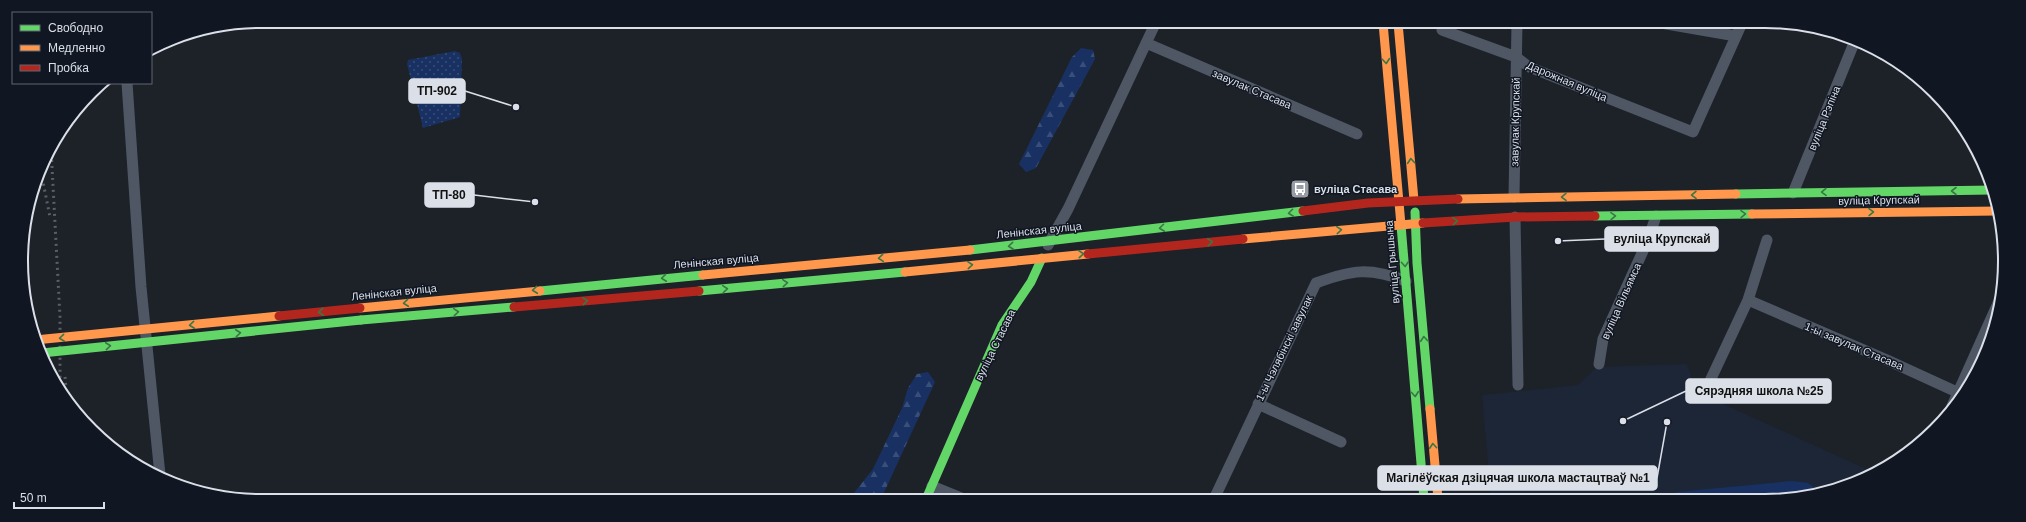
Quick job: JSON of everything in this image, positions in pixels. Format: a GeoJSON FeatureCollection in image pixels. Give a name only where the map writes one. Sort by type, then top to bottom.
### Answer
{"type":"FeatureCollection","features":[{"type":"Feature","properties":{"kind":"main road","name":"вуліца Грышына"},"geometry":{"type":"LineString","coordinates":[[1384,28],[1400,202],[1424,494]]}},
{"type":"Feature","properties":{"kind":"main road"},"geometry":{"type":"LineString","coordinates":[[1399,28],[1416,223],[1417,263],[1438,494]]}},
{"type":"Feature","properties":{"kind":"main road","name":"вуліца Крупскай"},"geometry":{"type":"LineString","coordinates":[[1400,202],[1414,200],[1514,197],[1987,190]]}},
{"type":"Feature","properties":{"kind":"main road","name":"Ленінская вуліца"},"geometry":{"type":"LineString","coordinates":[[41,339],[744,270],[1050,242],[1360,204],[1400,202]]}},
{"type":"Feature","properties":{"kind":"main road","name":"вуліца Крупскай"},"geometry":{"type":"LineString","coordinates":[[1401,225],[1515,217],[1992,210]]}},
{"type":"Feature","properties":{"kind":"main road"},"geometry":{"type":"LineString","coordinates":[[47,352],[361,320],[705,291],[1401,225]]}},
{"type":"Feature","properties":{"kind":"main road","name":"вуліца Стасава"},"geometry":{"type":"LineString","coordinates":[[928,494],[1002,325],[1031,282],[1042,258]]}},
{"type":"Feature","properties":{"kind":"street","name":"вуліца Стасава"},"geometry":{"type":"LineString","coordinates":[[1042,258],[1068,209],[1153,28]]}},
{"type":"Feature","properties":{"kind":"street","name":"завулак Крупскай"},"geometry":{"type":"LineString","coordinates":[[1514,197],[1517,28]]}},
{"type":"Feature","properties":{"kind":"street"},"geometry":{"type":"LineString","coordinates":[[1689,28],[1736,36],[1740,28]]}},
{"type":"Feature","properties":{"kind":"street","name":"Дарожная вуліца"},"geometry":{"type":"LineString","coordinates":[[1442,30],[1516,57],[1529,67],[1693,132],[1736,36]]}},
{"type":"Feature","properties":{"kind":"street","name":"завулак Стасава"},"geometry":{"type":"LineString","coordinates":[[1146,43],[1357,134]]}},
{"type":"Feature","properties":{"kind":"street","name":"вуліца Рэпіна"},"geometry":{"type":"LineString","coordinates":[[1793,193],[1853,46]]}},
{"type":"Feature","properties":{"kind":"street"},"geometry":{"type":"LineString","coordinates":[[127,84],[141,287],[160,471]]}},
{"type":"Feature","properties":{"kind":"street","name":"вуліца Вільямса"},"geometry":{"type":"LineString","coordinates":[[1599,364],[1603,339],[1648,240],[1656,216]]}},
{"type":"Feature","properties":{"kind":"street"},"geometry":{"type":"LineString","coordinates":[[1515,217],[1518,385]]}},
{"type":"Feature","properties":{"kind":"street"},"geometry":{"type":"LineString","coordinates":[[1709,384],[1748,300],[1767,240]]}},
{"type":"Feature","properties":{"kind":"street","name":"1-ы Чэлябінскі завулак"},"geometry":{"type":"LineString","coordinates":[[1216,494],[1316,283],[1344,272],[1373,272],[1406,281]]}},
{"type":"Feature","properties":{"kind":"street","name":"1-ы завулак Стасава"},"geometry":{"type":"LineString","coordinates":[[1748,300],[1957,392]]}},
{"type":"Feature","properties":{"kind":"street"},"geometry":{"type":"LineString","coordinates":[[1963,384],[1989,323]]}},
{"type":"Feature","properties":{"kind":"street"},"geometry":{"type":"LineString","coordinates":[[1258,404],[1342,442]]}},
{"type":"Feature","properties":{"kind":"street"},"geometry":{"type":"LineString","coordinates":[[932,486],[952,494]]}},
{"type":"Feature","properties":{"kind":"shaded area"},"geometry":{"type":"Polygon","coordinates":[[[1687,364],[1697,392],[1868,470],[1840,482],[1810,490],[1780,494],[1491,494],[1482,395],[1578,385],[1597,367],[1687,364]]]}},
{"type":"Feature","properties":{"kind":"green space"},"geometry":{"type":"Polygon","coordinates":[[[1081,48],[1093,50],[1095,59],[1036,168],[1026,172],[1019,164],[1072,57],[1081,48]]]}},
{"type":"Feature","properties":{"kind":"green space"},"geometry":{"type":"Polygon","coordinates":[[[455,51],[460,53],[462,59],[460,117],[423,128],[407,64],[408,60],[455,51]]]}},
{"type":"Feature","properties":{"kind":"green space"},"geometry":{"type":"Polygon","coordinates":[[[928,372],[935,382],[883,494],[853,494],[873,469],[902,408],[908,388],[917,374],[928,372]]]}},
{"type":"Feature","properties":{"kind":"green space"},"geometry":{"type":"Polygon","coordinates":[[[1792,481],[1808,483],[1815,489],[1780,494],[1672,494],[1677,492],[1792,481]]]}},
{"type":"Feature","properties":{"kind":"railway"},"geometry":{"type":"LineString","coordinates":[[52,159],[60,317],[60,380]]}},
{"type":"Feature","properties":{"kind":"railway"},"geometry":{"type":"LineString","coordinates":[[43,180],[50,217]]}},
{"type":"Feature","properties":{"kind":"railway"},"geometry":{"type":"LineString","coordinates":[[65,377],[66,388]]}},
{"type":"Feature","properties":{"kind":"traffic: fast"},"geometry":{"type":"LineString","coordinates":[[1736,194],[1987,190]]}},
{"type":"Feature","properties":{"kind":"traffic: fast"},"geometry":{"type":"LineString","coordinates":[[970,250],[1303,211]]}},
{"type":"Feature","properties":{"kind":"traffic: fast"},"geometry":{"type":"LineString","coordinates":[[1415,212],[1417,263],[1430,409]]}},
{"type":"Feature","properties":{"kind":"traffic: fast"},"geometry":{"type":"LineString","coordinates":[[1595,216],[1752,214]]}},
{"type":"Feature","properties":{"kind":"traffic: fast"},"geometry":{"type":"LineString","coordinates":[[1401,225],[1424,494]]}},
{"type":"Feature","properties":{"kind":"traffic: fast"},"geometry":{"type":"LineString","coordinates":[[928,494],[1002,325],[1031,282],[1042,258]]}},
{"type":"Feature","properties":{"kind":"traffic: fast"},"geometry":{"type":"LineString","coordinates":[[699,291],[905,272]]}},
{"type":"Feature","properties":{"kind":"traffic: fast"},"geometry":{"type":"LineString","coordinates":[[540,291],[703,275]]}},
{"type":"Feature","properties":{"kind":"traffic: fast"},"geometry":{"type":"LineString","coordinates":[[361,320],[514,307]]}},
{"type":"Feature","properties":{"kind":"traffic: fast"},"geometry":{"type":"LineString","coordinates":[[47,352],[361,320]]}},
{"type":"Feature","properties":{"kind":"traffic: slow"},"geometry":{"type":"LineString","coordinates":[[1383,28],[1401,225]]}},
{"type":"Feature","properties":{"kind":"traffic: slow"},"geometry":{"type":"LineString","coordinates":[[1398,28],[1414,200]]}},
{"type":"Feature","properties":{"kind":"traffic: slow"},"geometry":{"type":"LineString","coordinates":[[1458,199],[1736,194]]}},
{"type":"Feature","properties":{"kind":"traffic: slow"},"geometry":{"type":"LineString","coordinates":[[1752,214],[1993,211]]}},
{"type":"Feature","properties":{"kind":"traffic: slow"},"geometry":{"type":"LineString","coordinates":[[1243,239],[1423,223]]}},
{"type":"Feature","properties":{"kind":"traffic: slow"},"geometry":{"type":"LineString","coordinates":[[703,275],[970,250]]}},
{"type":"Feature","properties":{"kind":"traffic: slow"},"geometry":{"type":"LineString","coordinates":[[905,272],[1088,254]]}},
{"type":"Feature","properties":{"kind":"traffic: slow"},"geometry":{"type":"LineString","coordinates":[[360,308],[540,291]]}},
{"type":"Feature","properties":{"kind":"traffic: slow"},"geometry":{"type":"LineString","coordinates":[[41,339],[279,316]]}},
{"type":"Feature","properties":{"kind":"traffic: slow"},"geometry":{"type":"LineString","coordinates":[[1430,409],[1438,494]]}},
{"type":"Feature","properties":{"kind":"traffic: jam"},"geometry":{"type":"LineString","coordinates":[[1303,211],[1368,203],[1458,199]]}},
{"type":"Feature","properties":{"kind":"traffic: jam"},"geometry":{"type":"LineString","coordinates":[[1423,223],[1515,217],[1595,216]]}},
{"type":"Feature","properties":{"kind":"traffic: jam"},"geometry":{"type":"LineString","coordinates":[[1088,254],[1243,239]]}},
{"type":"Feature","properties":{"kind":"traffic: jam"},"geometry":{"type":"LineString","coordinates":[[514,307],[699,291]]}},
{"type":"Feature","properties":{"kind":"traffic: jam"},"geometry":{"type":"LineString","coordinates":[[279,316],[360,308]]}},
{"type":"Feature","properties":{"kind":"place","name":"ТП-902"},"geometry":{"type":"Point","coordinates":[516,107]}},
{"type":"Feature","properties":{"kind":"place","name":"вуліца Стасава"},"geometry":{"type":"Point","coordinates":[1300,189]}},
{"type":"Feature","properties":{"kind":"place","name":"ТП-80"},"geometry":{"type":"Point","coordinates":[535,202]}},
{"type":"Feature","properties":{"kind":"place","name":"вуліца Крупскай"},"geometry":{"type":"Point","coordinates":[1558,241]}},
{"type":"Feature","properties":{"kind":"place","name":"Сярэдняя школа №25"},"geometry":{"type":"Point","coordinates":[1623,421]}},
{"type":"Feature","properties":{"kind":"place","name":"Магілёўская дзіцячая школа мастацтваў №1"},"geometry":{"type":"Point","coordinates":[1667,422]}}]}
